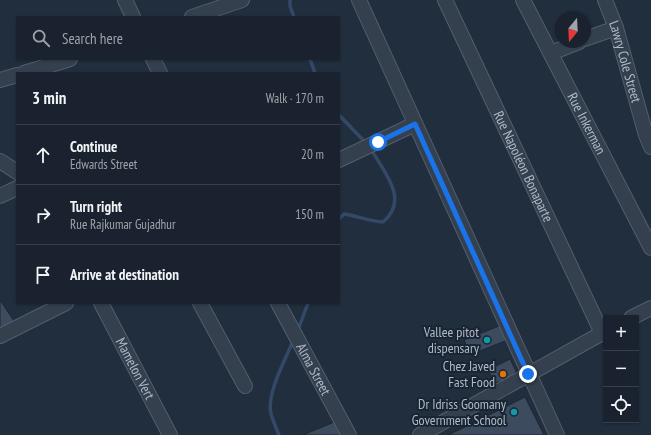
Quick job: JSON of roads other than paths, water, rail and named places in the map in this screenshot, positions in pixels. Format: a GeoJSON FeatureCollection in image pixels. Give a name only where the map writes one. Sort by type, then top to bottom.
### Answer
{"type":"FeatureCollection","features":[{"type":"Feature","properties":{"kind":"street"},"geometry":{"type":"LineString","coordinates":[[125,0],[133,16]]}},
{"type":"Feature","properties":{"kind":"street"},"geometry":{"type":"LineString","coordinates":[[195,16],[242,0]]}},
{"type":"Feature","properties":{"kind":"street"},"geometry":{"type":"LineString","coordinates":[[359,0],[557,435]]}},
{"type":"Feature","properties":{"kind":"street","name":"Rue Napoléon Bonaparte"},"geometry":{"type":"LineString","coordinates":[[445,0],[603,330]]}},
{"type":"Feature","properties":{"kind":"street","name":"Rue Inkerman"},"geometry":{"type":"LineString","coordinates":[[523,0],[552,53],[651,248]]}},
{"type":"Feature","properties":{"kind":"street","name":"Lawry Cole Street"},"geometry":{"type":"LineString","coordinates":[[605,0],[616,28],[646,135],[651,147]]}},
{"type":"Feature","properties":{"kind":"street"},"geometry":{"type":"LineString","coordinates":[[591,38],[616,28]]}},
{"type":"Feature","properties":{"kind":"street"},"geometry":{"type":"LineString","coordinates":[[552,53],[564,48]]}},
{"type":"Feature","properties":{"kind":"street"},"geometry":{"type":"LineString","coordinates":[[27,72],[67,60]]}},
{"type":"Feature","properties":{"kind":"street"},"geometry":{"type":"LineString","coordinates":[[154,60],[160,72]]}},
{"type":"Feature","properties":{"kind":"street"},"geometry":{"type":"LineString","coordinates":[[0,80],[16,75]]}},
{"type":"Feature","properties":{"kind":"street"},"geometry":{"type":"LineString","coordinates":[[343,158],[415,124]]}},
{"type":"Feature","properties":{"kind":"street"},"geometry":{"type":"LineString","coordinates":[[0,161],[16,171]]}},
{"type":"Feature","properties":{"kind":"street"},"geometry":{"type":"LineString","coordinates":[[0,196],[16,188]]}},
{"type":"Feature","properties":{"kind":"street"},"geometry":{"type":"LineString","coordinates":[[0,336],[64,304]]}},
{"type":"Feature","properties":{"kind":"street","name":"Mamelon Vert"},"geometry":{"type":"LineString","coordinates":[[101,304],[170,435]]}},
{"type":"Feature","properties":{"kind":"street"},"geometry":{"type":"LineString","coordinates":[[201,304],[245,386]]}},
{"type":"Feature","properties":{"kind":"street","name":"Alma Street"},"geometry":{"type":"LineString","coordinates":[[279,304],[349,435]]}},
{"type":"Feature","properties":{"kind":"street"},"geometry":{"type":"LineString","coordinates":[[637,315],[651,308]]}},
{"type":"Feature","properties":{"kind":"street"},"geometry":{"type":"LineString","coordinates":[[420,435],[603,333]]}},
{"type":"Feature","properties":{"kind":"waterway"},"geometry":{"type":"LineString","coordinates":[[290,0],[290,6],[294,16]]}},
{"type":"Feature","properties":{"kind":"waterway"},"geometry":{"type":"LineString","coordinates":[[310,60],[315,72]]}},
{"type":"Feature","properties":{"kind":"waterway"},"geometry":{"type":"LineString","coordinates":[[340,116],[366,143]]}},
{"type":"Feature","properties":{"kind":"waterway"},"geometry":{"type":"LineString","coordinates":[[340,218],[344,214],[383,222],[391,213],[394,205],[392,186],[388,176],[371,149]]}},
{"type":"Feature","properties":{"kind":"waterway"},"geometry":{"type":"LineString","coordinates":[[298,330],[308,304]]}},
{"type":"Feature","properties":{"kind":"waterway"},"geometry":{"type":"LineString","coordinates":[[279,435],[271,414],[271,397],[274,386],[294,339]]}},
{"type":"Feature","properties":{"kind":"place","name":"Vallee pitot dispensary"},"geometry":{"type":"Point","coordinates":[487,340]}},
{"type":"Feature","properties":{"kind":"place","name":"Chez Javed Fast Food"},"geometry":{"type":"Point","coordinates":[503,374]}},
{"type":"Feature","properties":{"kind":"place","name":"Dr Idriss Goomany Government School"},"geometry":{"type":"Point","coordinates":[514,412]}}]}
